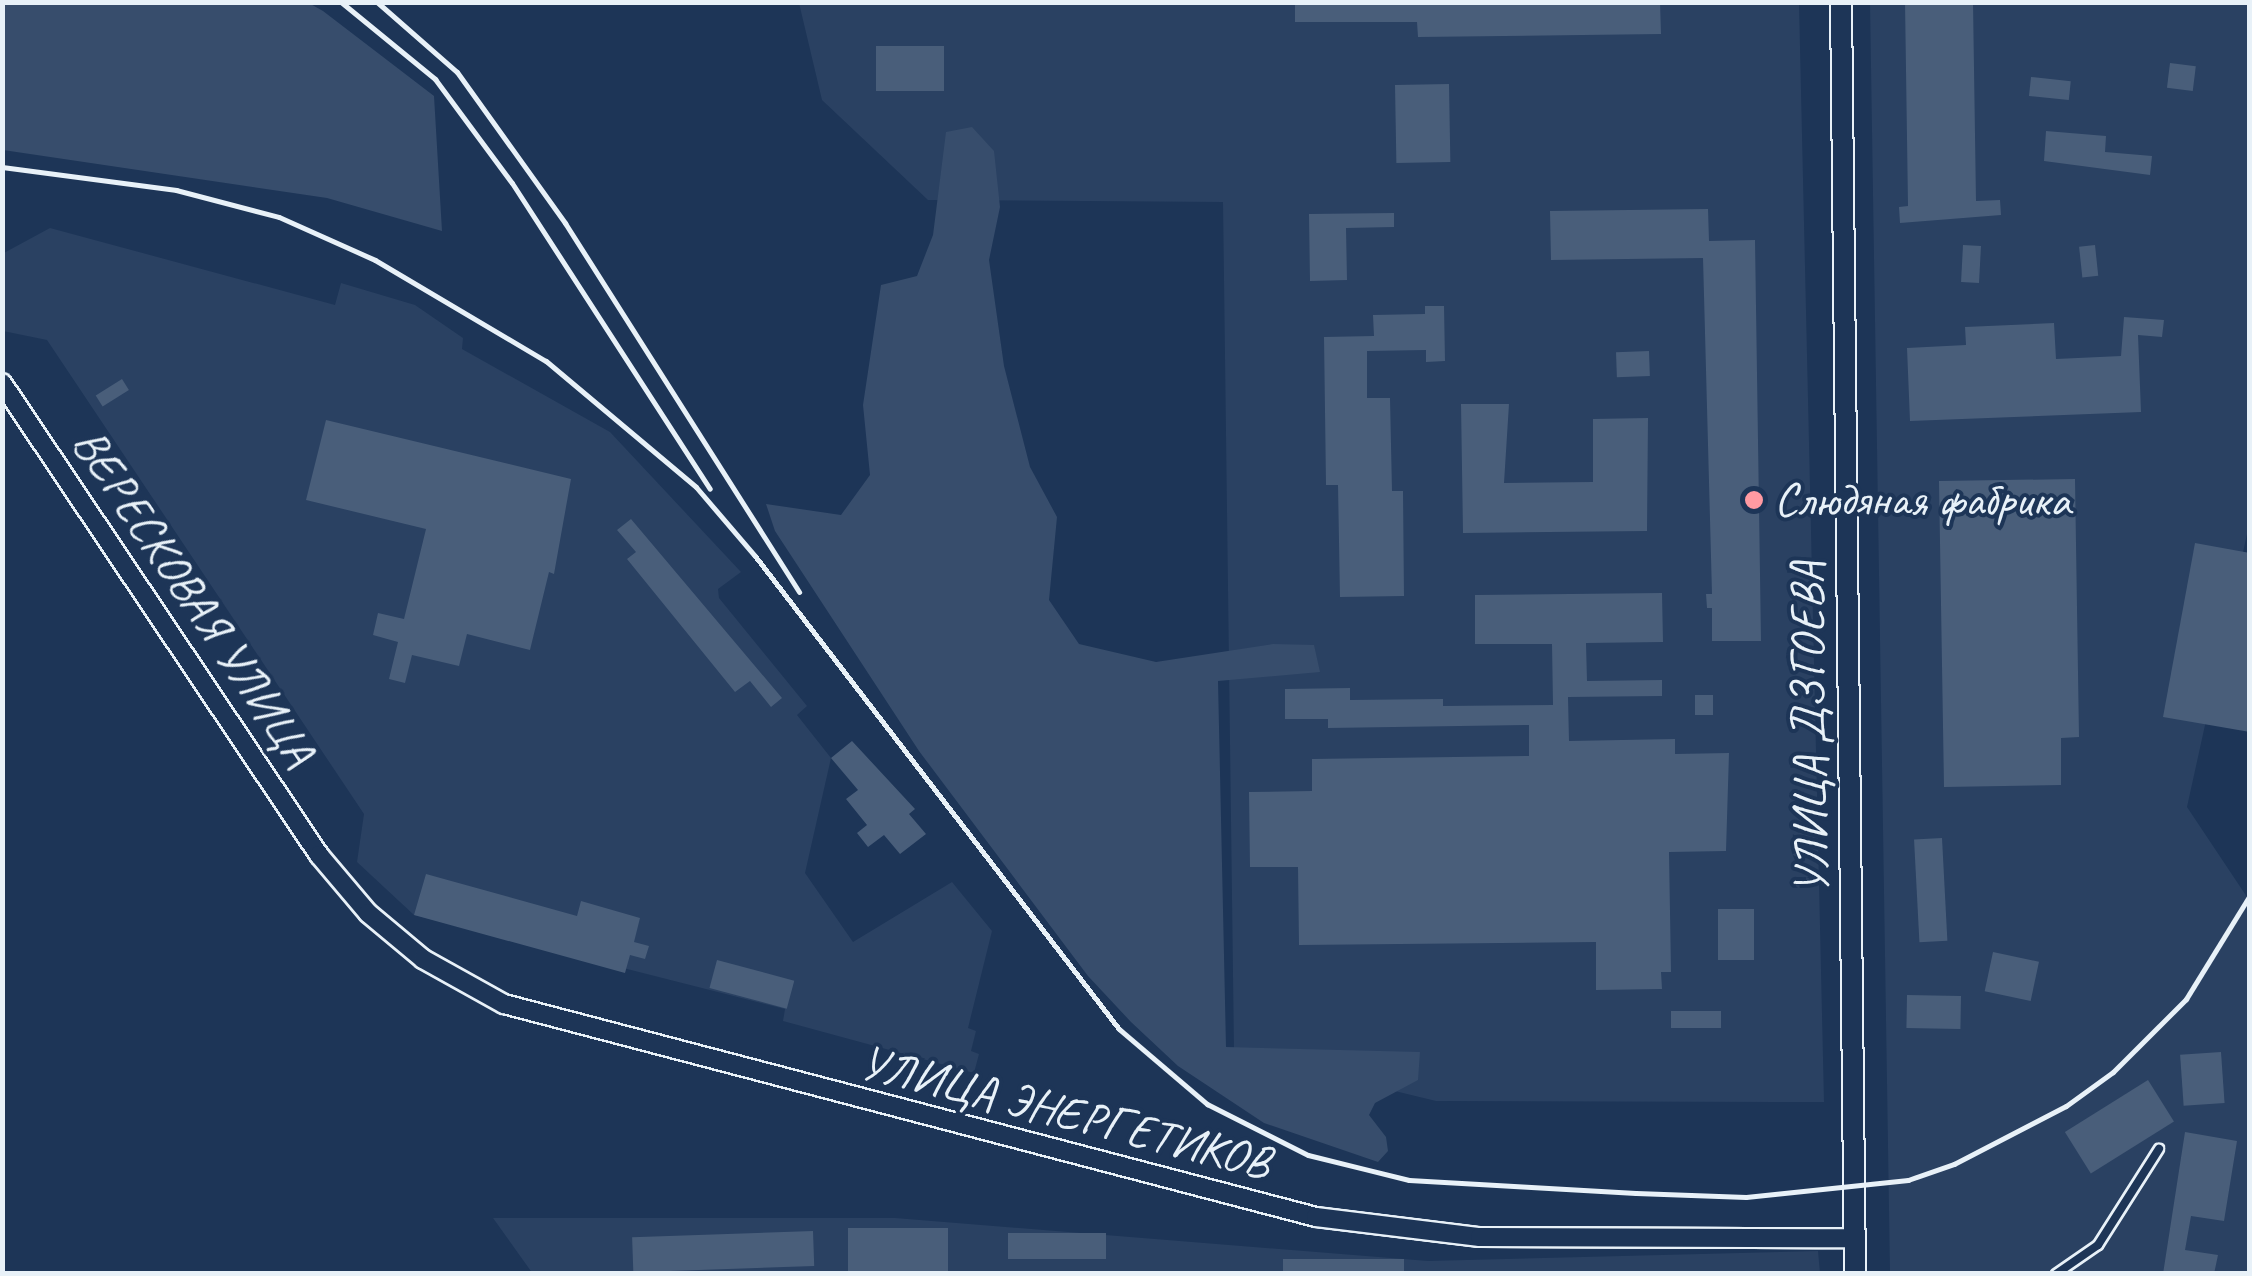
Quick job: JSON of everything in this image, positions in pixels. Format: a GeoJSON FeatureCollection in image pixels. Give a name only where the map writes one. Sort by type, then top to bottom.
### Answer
{"type":"FeatureCollection","features":[{"type":"Feature","properties":{"kind":"main road","name":"УЛИЦА ДЗГОЕВА"},"geometry":{"type":"LineString","coordinates":[[1841,2],[1856,1274]]}},
{"type":"Feature","properties":{"kind":"street","name":"ВЕРЕСКОВАЯ УЛИЦА"},"geometry":{"type":"LineString","coordinates":[[2,383],[319,855]]}},
{"type":"Feature","properties":{"kind":"street","name":"УЛИЦА ЭНЕРГЕТИКОВ"},"geometry":{"type":"LineString","coordinates":[[319,855],[368,912],[423,959],[504,1004],[1185,1187],[1316,1216],[1480,1238],[1856,1238]]}},
{"type":"Feature","properties":{"kind":"lane"},"geometry":{"type":"LineString","coordinates":[[2056,1274],[2098,1245],[2159,1149]]}},
{"type":"Feature","properties":{"kind":"shaded area"},"geometry":{"type":"Polygon","coordinates":[[[3,2],[307,2],[434,96],[442,231],[327,198],[3,150],[3,2]]]}},
{"type":"Feature","properties":{"kind":"shaded area"},"geometry":{"type":"Polygon","coordinates":[[[799,3],[1799,3],[1824,1102],[1436,1101],[1234,1052],[1223,202],[928,200],[822,100],[799,3]]]}},
{"type":"Feature","properties":{"kind":"shaded area"},"geometry":{"type":"Polygon","coordinates":[[[1870,3],[2249,3],[2249,525],[2187,807],[2249,900],[2249,1273],[1890,1273],[1870,3]]]}},
{"type":"Feature","properties":{"kind":"shaded area"},"geometry":{"type":"Polygon","coordinates":[[[972,127],[994,151],[1000,207],[989,260],[1004,366],[1030,467],[1057,517],[1049,600],[1079,644],[1156,662],[1273,644],[1314,645],[1320,672],[1218,681],[1226,1047],[1420,1052],[1418,1080],[1375,1103],[1369,1115],[1386,1137],[1388,1151],[1378,1162],[1264,1123],[1178,1066],[1131,1022],[1088,976],[919,751],[775,531],[766,504],[841,515],[870,475],[863,405],[881,285],[917,276],[933,235],[946,132],[972,127]]]}},
{"type":"Feature","properties":{"kind":"shaded area"},"geometry":{"type":"Polygon","coordinates":[[[50,228],[335,305],[341,283],[415,305],[463,338],[462,349],[610,432],[741,572],[718,589],[719,598],[807,706],[797,715],[831,758],[805,873],[853,942],[952,882],[992,931],[968,1028],[976,1031],[971,1051],[979,1054],[974,1073],[783,1021],[785,1009],[414,915],[357,862],[364,814],[47,340],[3,331],[2,254],[50,228]]]}},
{"type":"Feature","properties":{"kind":"shaded area"},"geometry":{"type":"Polygon","coordinates":[[[493,1218],[895,1218],[1428,1261],[1818,1251],[1820,1273],[533,1274],[493,1218]]]}},
{"type":"Feature","properties":{"kind":"building"},"geometry":{"type":"Polygon","coordinates":[[[1295,2],[1660,2],[1661,34],[1418,37],[1417,22],[1295,22],[1295,2]]]}},
{"type":"Feature","properties":{"kind":"building"},"geometry":{"type":"Polygon","coordinates":[[[1905,2],[1973,2],[1976,201],[2000,200],[2001,215],[1900,223],[1899,207],[1908,206],[1905,2]]]}},
{"type":"Feature","properties":{"kind":"building"},"geometry":{"type":"Polygon","coordinates":[[[876,46],[944,46],[944,91],[876,91],[876,46]]]}},
{"type":"Feature","properties":{"kind":"building"},"geometry":{"type":"Polygon","coordinates":[[[2170,63],[2196,66],[2193,91],[2167,88],[2170,63]]]}},
{"type":"Feature","properties":{"kind":"building"},"geometry":{"type":"Polygon","coordinates":[[[2031,77],[2071,81],[2069,100],[2029,96],[2031,77]]]}},
{"type":"Feature","properties":{"kind":"building"},"geometry":{"type":"Polygon","coordinates":[[[1449,84],[1450,162],[1396,163],[1395,85],[1449,84]]]}},
{"type":"Feature","properties":{"kind":"building"},"geometry":{"type":"Polygon","coordinates":[[[2046,131],[2106,136],[2105,152],[2152,156],[2150,175],[2044,161],[2046,131]]]}},
{"type":"Feature","properties":{"kind":"building"},"geometry":{"type":"Polygon","coordinates":[[[1708,209],[1709,241],[1755,240],[1761,641],[1712,641],[1712,608],[1707,608],[1706,594],[1712,594],[1703,258],[1551,260],[1550,211],[1708,209]]]}},
{"type":"Feature","properties":{"kind":"building"},"geometry":{"type":"Polygon","coordinates":[[[1394,213],[1394,227],[1346,228],[1347,280],[1310,281],[1309,214],[1394,213]]]}},
{"type":"Feature","properties":{"kind":"building"},"geometry":{"type":"Polygon","coordinates":[[[1963,245],[1981,246],[1979,283],[1961,282],[1963,245]]]}},
{"type":"Feature","properties":{"kind":"building"},"geometry":{"type":"Polygon","coordinates":[[[2095,245],[2098,276],[2082,278],[2079,247],[2095,245]]]}},
{"type":"Feature","properties":{"kind":"building"},"geometry":{"type":"Polygon","coordinates":[[[1425,306],[1444,306],[1445,361],[1426,362],[1426,350],[1367,351],[1367,398],[1390,398],[1392,491],[1403,491],[1404,596],[1340,597],[1338,485],[1326,485],[1324,337],[1374,336],[1373,315],[1425,314],[1425,306]]]}},
{"type":"Feature","properties":{"kind":"building"},"geometry":{"type":"Polygon","coordinates":[[[2124,317],[2164,320],[2162,337],[2138,335],[2141,412],[1910,421],[1907,348],[1966,345],[1965,327],[2054,323],[2056,359],[2121,356],[2124,317]]]}},
{"type":"Feature","properties":{"kind":"building"},"geometry":{"type":"Polygon","coordinates":[[[1649,351],[1650,376],[1617,377],[1616,352],[1649,351]]]}},
{"type":"Feature","properties":{"kind":"building"},"geometry":{"type":"Polygon","coordinates":[[[122,379],[129,390],[103,406],[96,395],[122,379]]]}},
{"type":"Feature","properties":{"kind":"building"},"geometry":{"type":"Polygon","coordinates":[[[1461,404],[1509,404],[1504,483],[1593,482],[1593,419],[1648,418],[1647,531],[1463,533],[1461,404]]]}},
{"type":"Feature","properties":{"kind":"building"},"geometry":{"type":"Polygon","coordinates":[[[326,420],[571,479],[554,574],[549,572],[530,650],[467,634],[459,666],[412,655],[405,683],[389,679],[398,642],[373,635],[378,613],[404,619],[426,529],[306,500],[326,420]]]}},
{"type":"Feature","properties":{"kind":"building"},"geometry":{"type":"Polygon","coordinates":[[[2075,479],[2079,737],[2061,738],[2061,785],[1944,787],[1939,481],[2075,479]]]}},
{"type":"Feature","properties":{"kind":"building"},"geometry":{"type":"Polygon","coordinates":[[[631,519],[782,698],[771,707],[750,681],[735,692],[627,559],[636,552],[617,530],[631,519]]]}},
{"type":"Feature","properties":{"kind":"building"},"geometry":{"type":"Polygon","coordinates":[[[2195,543],[2250,553],[2250,732],[2163,717],[2195,543]]]}},
{"type":"Feature","properties":{"kind":"building"},"geometry":{"type":"Polygon","coordinates":[[[1662,593],[1663,642],[1586,643],[1587,681],[1662,680],[1662,696],[1568,697],[1569,741],[1675,739],[1675,754],[1729,753],[1726,851],[1669,852],[1671,972],[1661,972],[1662,989],[1596,990],[1596,942],[1299,945],[1298,867],[1250,867],[1249,792],[1312,791],[1312,759],[1529,756],[1529,725],[1328,728],[1328,719],[1285,719],[1285,689],[1350,688],[1350,700],[1443,699],[1443,706],[1553,705],[1552,644],[1475,644],[1475,595],[1662,593]]]}},
{"type":"Feature","properties":{"kind":"building"},"geometry":{"type":"Polygon","coordinates":[[[1695,695],[1713,695],[1713,715],[1695,715],[1695,695]]]}},
{"type":"Feature","properties":{"kind":"building"},"geometry":{"type":"Polygon","coordinates":[[[852,741],[915,809],[909,814],[926,834],[900,854],[884,835],[868,847],[857,833],[867,825],[846,799],[858,790],[831,758],[852,741]]]}},
{"type":"Feature","properties":{"kind":"building"},"geometry":{"type":"Polygon","coordinates":[[[1942,838],[1947,941],[1919,942],[1914,839],[1942,838]]]}},
{"type":"Feature","properties":{"kind":"building"},"geometry":{"type":"Polygon","coordinates":[[[426,874],[577,916],[581,901],[640,918],[634,942],[649,946],[645,959],[630,955],[625,973],[414,915],[426,874]]]}},
{"type":"Feature","properties":{"kind":"building"},"geometry":{"type":"Polygon","coordinates":[[[1718,909],[1754,909],[1754,960],[1718,960],[1718,909]]]}},
{"type":"Feature","properties":{"kind":"building"},"geometry":{"type":"Polygon","coordinates":[[[1993,952],[2039,962],[2031,1001],[1985,991],[1993,952]]]}},
{"type":"Feature","properties":{"kind":"building"},"geometry":{"type":"Polygon","coordinates":[[[717,960],[794,981],[787,1009],[709,988],[717,960]]]}},
{"type":"Feature","properties":{"kind":"building"},"geometry":{"type":"Polygon","coordinates":[[[1907,995],[1961,996],[1960,1029],[1906,1028],[1907,995]]]}},
{"type":"Feature","properties":{"kind":"building"},"geometry":{"type":"Polygon","coordinates":[[[1671,1011],[1721,1011],[1721,1028],[1671,1028],[1671,1011]]]}},
{"type":"Feature","properties":{"kind":"building"},"geometry":{"type":"Polygon","coordinates":[[[2221,1052],[2225,1103],[2184,1106],[2180,1055],[2221,1052]]]}},
{"type":"Feature","properties":{"kind":"building"},"geometry":{"type":"Polygon","coordinates":[[[2148,1080],[2174,1122],[2091,1173],[2065,1132],[2148,1080]]]}},
{"type":"Feature","properties":{"kind":"building"},"geometry":{"type":"Polygon","coordinates":[[[2185,1132],[2237,1141],[2224,1221],[2191,1216],[2185,1250],[2218,1255],[2214,1274],[2163,1274],[2185,1132]]]}},
{"type":"Feature","properties":{"kind":"building"},"geometry":{"type":"Polygon","coordinates":[[[848,1228],[948,1228],[948,1274],[848,1274],[848,1228]]]}},
{"type":"Feature","properties":{"kind":"building"},"geometry":{"type":"Polygon","coordinates":[[[813,1231],[814,1266],[633,1272],[632,1237],[813,1231]]]}},
{"type":"Feature","properties":{"kind":"building"},"geometry":{"type":"Polygon","coordinates":[[[1008,1233],[1106,1233],[1106,1259],[1008,1259],[1008,1233]]]}},
{"type":"Feature","properties":{"kind":"building"},"geometry":{"type":"Polygon","coordinates":[[[1283,1259],[1404,1259],[1404,1274],[1283,1274],[1283,1259]]]}},
{"type":"Feature","properties":{"kind":"railway"},"geometry":{"type":"LineString","coordinates":[[341,2],[435,79],[512,183],[710,489]]}},
{"type":"Feature","properties":{"kind":"railway"},"geometry":{"type":"LineString","coordinates":[[377,2],[457,72],[565,223],[799,592]]}},
{"type":"Feature","properties":{"kind":"railway"},"geometry":{"type":"LineString","coordinates":[[2,167],[176,190],[279,217],[375,260],[546,361],[696,487],[755,556],[1119,1029],[1207,1104],[1308,1155],[1409,1180],[1636,1193],[1746,1197],[1908,1180],[1954,1164],[2066,1106],[2113,1072],[2186,999],[2250,895]]}},
{"type":"Feature","properties":{"kind":"place","name":"Слюдяная фабрика"},"geometry":{"type":"Point","coordinates":[1754,500]}}]}
